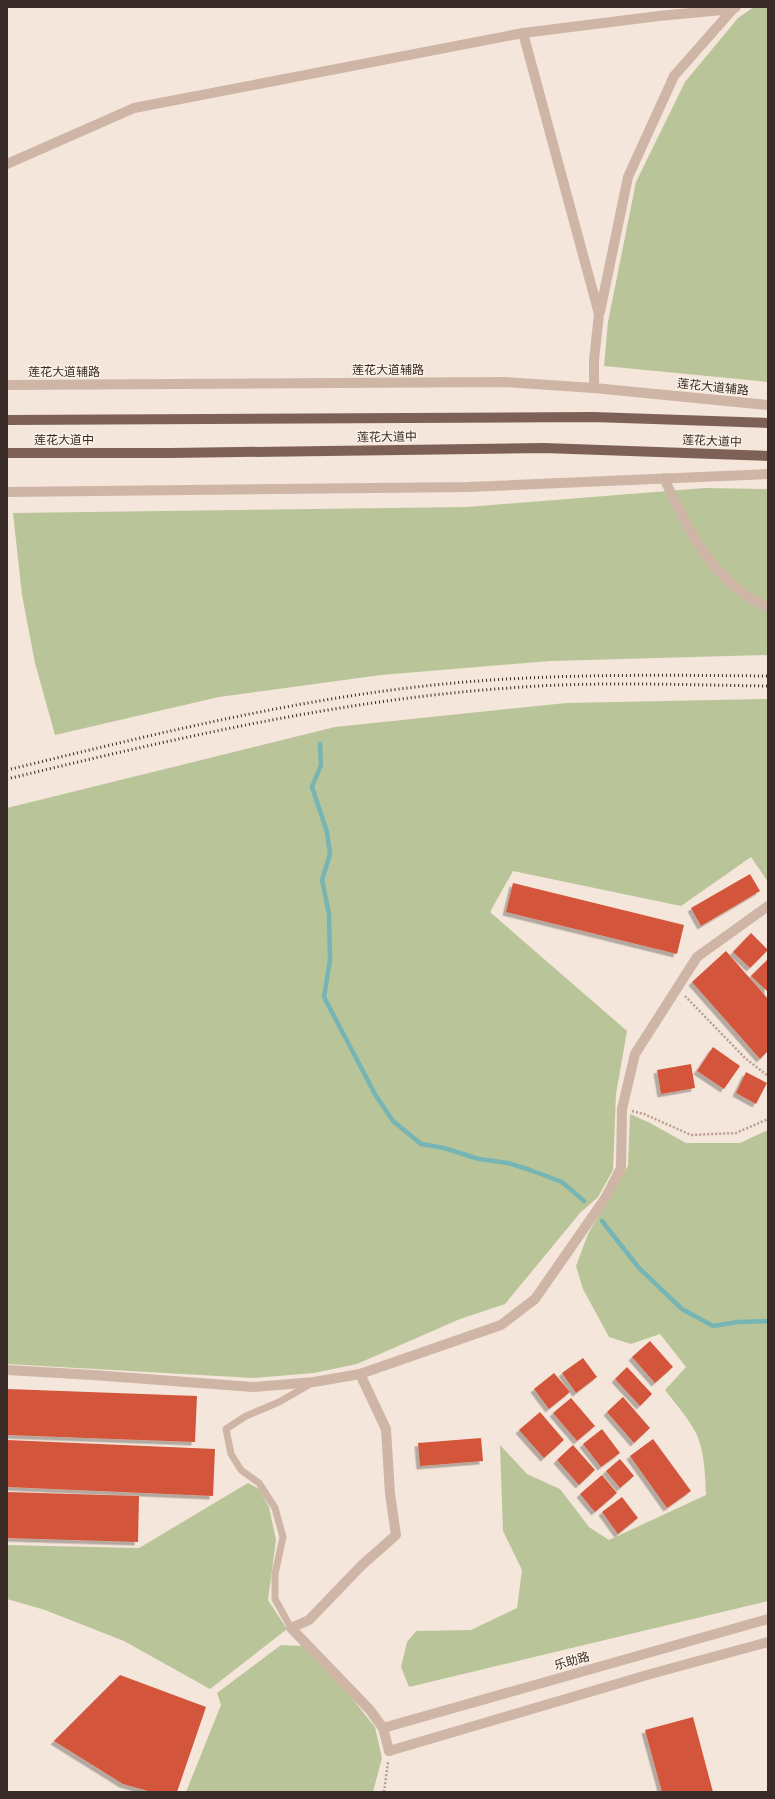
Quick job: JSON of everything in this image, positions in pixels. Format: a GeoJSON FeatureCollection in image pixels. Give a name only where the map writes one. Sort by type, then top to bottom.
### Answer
{"type":"FeatureCollection","features":[{"type":"Feature","properties":{"kind":"main road","name":"莲花大道中"},"geometry":{"type":"LineString","coordinates":[[7,420],[593,417],[768,422]]}},
{"type":"Feature","properties":{"kind":"main road","name":"莲花大道中"},"geometry":{"type":"LineString","coordinates":[[7,453],[170,453],[544,448],[768,456]]}},
{"type":"Feature","properties":{"kind":"street"},"geometry":{"type":"LineString","coordinates":[[7,164],[134,108],[523,33],[735,8]]}},
{"type":"Feature","properties":{"kind":"street"},"geometry":{"type":"LineString","coordinates":[[594,388],[594,360],[599,314],[628,177],[674,76],[735,8]]}},
{"type":"Feature","properties":{"kind":"street"},"geometry":{"type":"LineString","coordinates":[[523,33],[599,314]]}},
{"type":"Feature","properties":{"kind":"street","name":"莲花大道辅路"},"geometry":{"type":"LineString","coordinates":[[7,385],[505,382],[594,388],[768,405]]}},
{"type":"Feature","properties":{"kind":"street"},"geometry":{"type":"LineString","coordinates":[[7,492],[470,487],[768,474]]}},
{"type":"Feature","properties":{"kind":"street"},"geometry":{"type":"LineString","coordinates":[[664,478],[692,536],[718,571],[740,592],[768,608]]}},
{"type":"Feature","properties":{"kind":"street"},"geometry":{"type":"LineString","coordinates":[[7,1370],[93,1374],[253,1387],[314,1382],[360,1374],[501,1325],[535,1299],[606,1197],[621,1168],[622,1109],[635,1054],[677,988],[697,957],[768,906]]}},
{"type":"Feature","properties":{"kind":"street"},"geometry":{"type":"LineString","coordinates":[[360,1374],[386,1429],[390,1494],[396,1535],[362,1565],[309,1620],[290,1628],[357,1696],[383,1728],[389,1751],[654,1673],[768,1642]]}},
{"type":"Feature","properties":{"kind":"street","name":"乐助路"},"geometry":{"type":"LineString","coordinates":[[383,1728],[768,1620]]}},
{"type":"Feature","properties":{"kind":"lane"},"geometry":{"type":"LineString","coordinates":[[290,1628],[275,1599],[275,1574],[282,1537],[276,1508],[259,1483],[241,1470],[231,1454],[226,1429],[246,1416],[279,1402],[314,1382]]}},
{"type":"Feature","properties":{"kind":"path"},"geometry":{"type":"LineString","coordinates":[[677,988],[740,1053],[768,1076]]}},
{"type":"Feature","properties":{"kind":"path"},"geometry":{"type":"LineString","coordinates":[[622,1109],[644,1114],[691,1135],[736,1133],[768,1119]]}},
{"type":"Feature","properties":{"kind":"path"},"geometry":{"type":"LineString","coordinates":[[384,1792],[389,1751]]}},
{"type":"Feature","properties":{"kind":"green space"},"geometry":{"type":"Polygon","coordinates":[[[754,7],[768,7],[768,382],[604,366],[608,322],[636,182],[685,82],[738,18],[754,7]]]}},
{"type":"Feature","properties":{"kind":"green space"},"geometry":{"type":"Polygon","coordinates":[[[705,488],[768,489],[768,655],[550,661],[381,675],[219,697],[55,735],[35,663],[22,595],[13,513],[467,507],[705,488]]]}},
{"type":"Feature","properties":{"kind":"green space"},"geometry":{"type":"Polygon","coordinates":[[[768,699],[768,882],[751,857],[681,906],[513,871],[490,912],[627,1031],[616,1094],[613,1170],[598,1197],[580,1213],[505,1304],[460,1319],[357,1364],[314,1373],[253,1378],[7,1364],[7,808],[335,727],[566,703],[768,699]]]}},
{"type":"Feature","properties":{"kind":"green space"},"geometry":{"type":"Polygon","coordinates":[[[630,1114],[650,1123],[686,1143],[740,1143],[768,1130],[768,1601],[409,1687],[401,1667],[407,1642],[416,1631],[471,1630],[517,1608],[522,1570],[503,1531],[500,1445],[527,1474],[560,1489],[589,1527],[609,1540],[706,1495],[704,1464],[699,1440],[682,1411],[665,1390],[686,1367],[660,1334],[631,1344],[609,1337],[583,1289],[576,1266],[588,1234],[628,1166],[630,1114]]]}},
{"type":"Feature","properties":{"kind":"green space"},"geometry":{"type":"Polygon","coordinates":[[[248,1483],[259,1489],[269,1507],[276,1540],[268,1600],[287,1629],[210,1689],[124,1641],[45,1610],[7,1599],[7,1545],[139,1548],[248,1483]]]}},
{"type":"Feature","properties":{"kind":"green space"},"geometry":{"type":"Polygon","coordinates":[[[281,1645],[302,1646],[342,1686],[375,1727],[382,1758],[373,1792],[186,1792],[221,1705],[217,1693],[281,1645]]]}},
{"type":"Feature","properties":{"kind":"building"},"geometry":{"type":"Polygon","coordinates":[[[750,874],[760,891],[701,926],[691,908],[750,874]]]}},
{"type":"Feature","properties":{"kind":"building"},"geometry":{"type":"Polygon","coordinates":[[[513,883],[684,925],[677,954],[506,912],[513,883]]]}},
{"type":"Feature","properties":{"kind":"building"},"geometry":{"type":"Polygon","coordinates":[[[751,933],[768,950],[750,968],[733,952],[751,933]]]}},
{"type":"Feature","properties":{"kind":"building"},"geometry":{"type":"Polygon","coordinates":[[[726,951],[768,999],[768,1051],[760,1059],[692,982],[726,951]]]}},
{"type":"Feature","properties":{"kind":"building"},"geometry":{"type":"Polygon","coordinates":[[[768,959],[768,992],[751,976],[768,959]]]}},
{"type":"Feature","properties":{"kind":"building"},"geometry":{"type":"Polygon","coordinates":[[[713,1047],[740,1066],[724,1089],[697,1071],[713,1047]]]}},
{"type":"Feature","properties":{"kind":"building"},"geometry":{"type":"Polygon","coordinates":[[[691,1064],[695,1088],[661,1094],[657,1070],[691,1064]]]}},
{"type":"Feature","properties":{"kind":"building"},"geometry":{"type":"Polygon","coordinates":[[[746,1072],[767,1083],[756,1104],[736,1093],[746,1072]]]}},
{"type":"Feature","properties":{"kind":"building"},"geometry":{"type":"Polygon","coordinates":[[[650,1341],[673,1367],[655,1383],[632,1357],[650,1341]]]}},
{"type":"Feature","properties":{"kind":"building"},"geometry":{"type":"Polygon","coordinates":[[[583,1358],[597,1377],[576,1393],[562,1373],[583,1358]]]}},
{"type":"Feature","properties":{"kind":"building"},"geometry":{"type":"Polygon","coordinates":[[[627,1367],[652,1394],[640,1406],[615,1379],[627,1367]]]}},
{"type":"Feature","properties":{"kind":"building"},"geometry":{"type":"Polygon","coordinates":[[[554,1373],[570,1392],[549,1409],[534,1389],[554,1373]]]}},
{"type":"Feature","properties":{"kind":"building"},"geometry":{"type":"Polygon","coordinates":[[[7,1389],[197,1396],[195,1442],[7,1435],[7,1389]]]}},
{"type":"Feature","properties":{"kind":"building"},"geometry":{"type":"Polygon","coordinates":[[[623,1397],[650,1428],[634,1443],[607,1412],[623,1397]]]}},
{"type":"Feature","properties":{"kind":"building"},"geometry":{"type":"Polygon","coordinates":[[[571,1398],[595,1426],[577,1441],[553,1413],[571,1398]]]}},
{"type":"Feature","properties":{"kind":"building"},"geometry":{"type":"Polygon","coordinates":[[[540,1412],[564,1440],[544,1458],[519,1430],[540,1412]]]}},
{"type":"Feature","properties":{"kind":"building"},"geometry":{"type":"Polygon","coordinates":[[[602,1429],[620,1453],[601,1467],[583,1444],[602,1429]]]}},
{"type":"Feature","properties":{"kind":"building"},"geometry":{"type":"Polygon","coordinates":[[[481,1438],[483,1461],[420,1466],[418,1443],[481,1438]]]}},
{"type":"Feature","properties":{"kind":"building"},"geometry":{"type":"Polygon","coordinates":[[[653,1439],[691,1491],[667,1508],[630,1456],[653,1439]]]}},
{"type":"Feature","properties":{"kind":"building"},"geometry":{"type":"Polygon","coordinates":[[[7,1440],[215,1449],[213,1496],[7,1487],[7,1440]]]}},
{"type":"Feature","properties":{"kind":"building"},"geometry":{"type":"Polygon","coordinates":[[[573,1445],[595,1470],[579,1485],[557,1460],[573,1445]]]}},
{"type":"Feature","properties":{"kind":"building"},"geometry":{"type":"Polygon","coordinates":[[[620,1459],[634,1476],[620,1488],[606,1471],[620,1459]]]}},
{"type":"Feature","properties":{"kind":"building"},"geometry":{"type":"Polygon","coordinates":[[[602,1475],[617,1493],[595,1512],[580,1494],[602,1475]]]}},
{"type":"Feature","properties":{"kind":"building"},"geometry":{"type":"Polygon","coordinates":[[[7,1492],[139,1496],[138,1542],[7,1538],[7,1492]]]}},
{"type":"Feature","properties":{"kind":"building"},"geometry":{"type":"Polygon","coordinates":[[[622,1497],[638,1518],[618,1534],[602,1512],[622,1497]]]}},
{"type":"Feature","properties":{"kind":"building"},"geometry":{"type":"Polygon","coordinates":[[[120,1675],[206,1707],[177,1792],[152,1792],[123,1784],[54,1741],[120,1675]]]}},
{"type":"Feature","properties":{"kind":"building"},"geometry":{"type":"Polygon","coordinates":[[[693,1717],[713,1792],[662,1792],[645,1730],[693,1717]]]}},
{"type":"Feature","properties":{"kind":"waterway"},"geometry":{"type":"LineString","coordinates":[[320,744],[321,765],[312,787],[327,832],[330,854],[322,880],[329,914],[330,960],[324,997],[376,1096],[393,1121],[421,1144],[444,1148],[479,1159],[508,1163],[530,1170],[562,1182],[584,1201]]}},
{"type":"Feature","properties":{"kind":"waterway"},"geometry":{"type":"LineString","coordinates":[[602,1221],[639,1268],[682,1309],[713,1326],[738,1322],[768,1321]]}},
{"type":"Feature","properties":{"kind":"railway"},"geometry":{"type":"LineString","coordinates":[[7,770],[211,722],[313,702],[416,687],[460,682],[548,677],[636,675],[768,676]]}},
{"type":"Feature","properties":{"kind":"railway"},"geometry":{"type":"LineString","coordinates":[[7,779],[256,723],[382,702],[445,694],[509,688],[574,685],[638,684],[768,686]]}}]}
